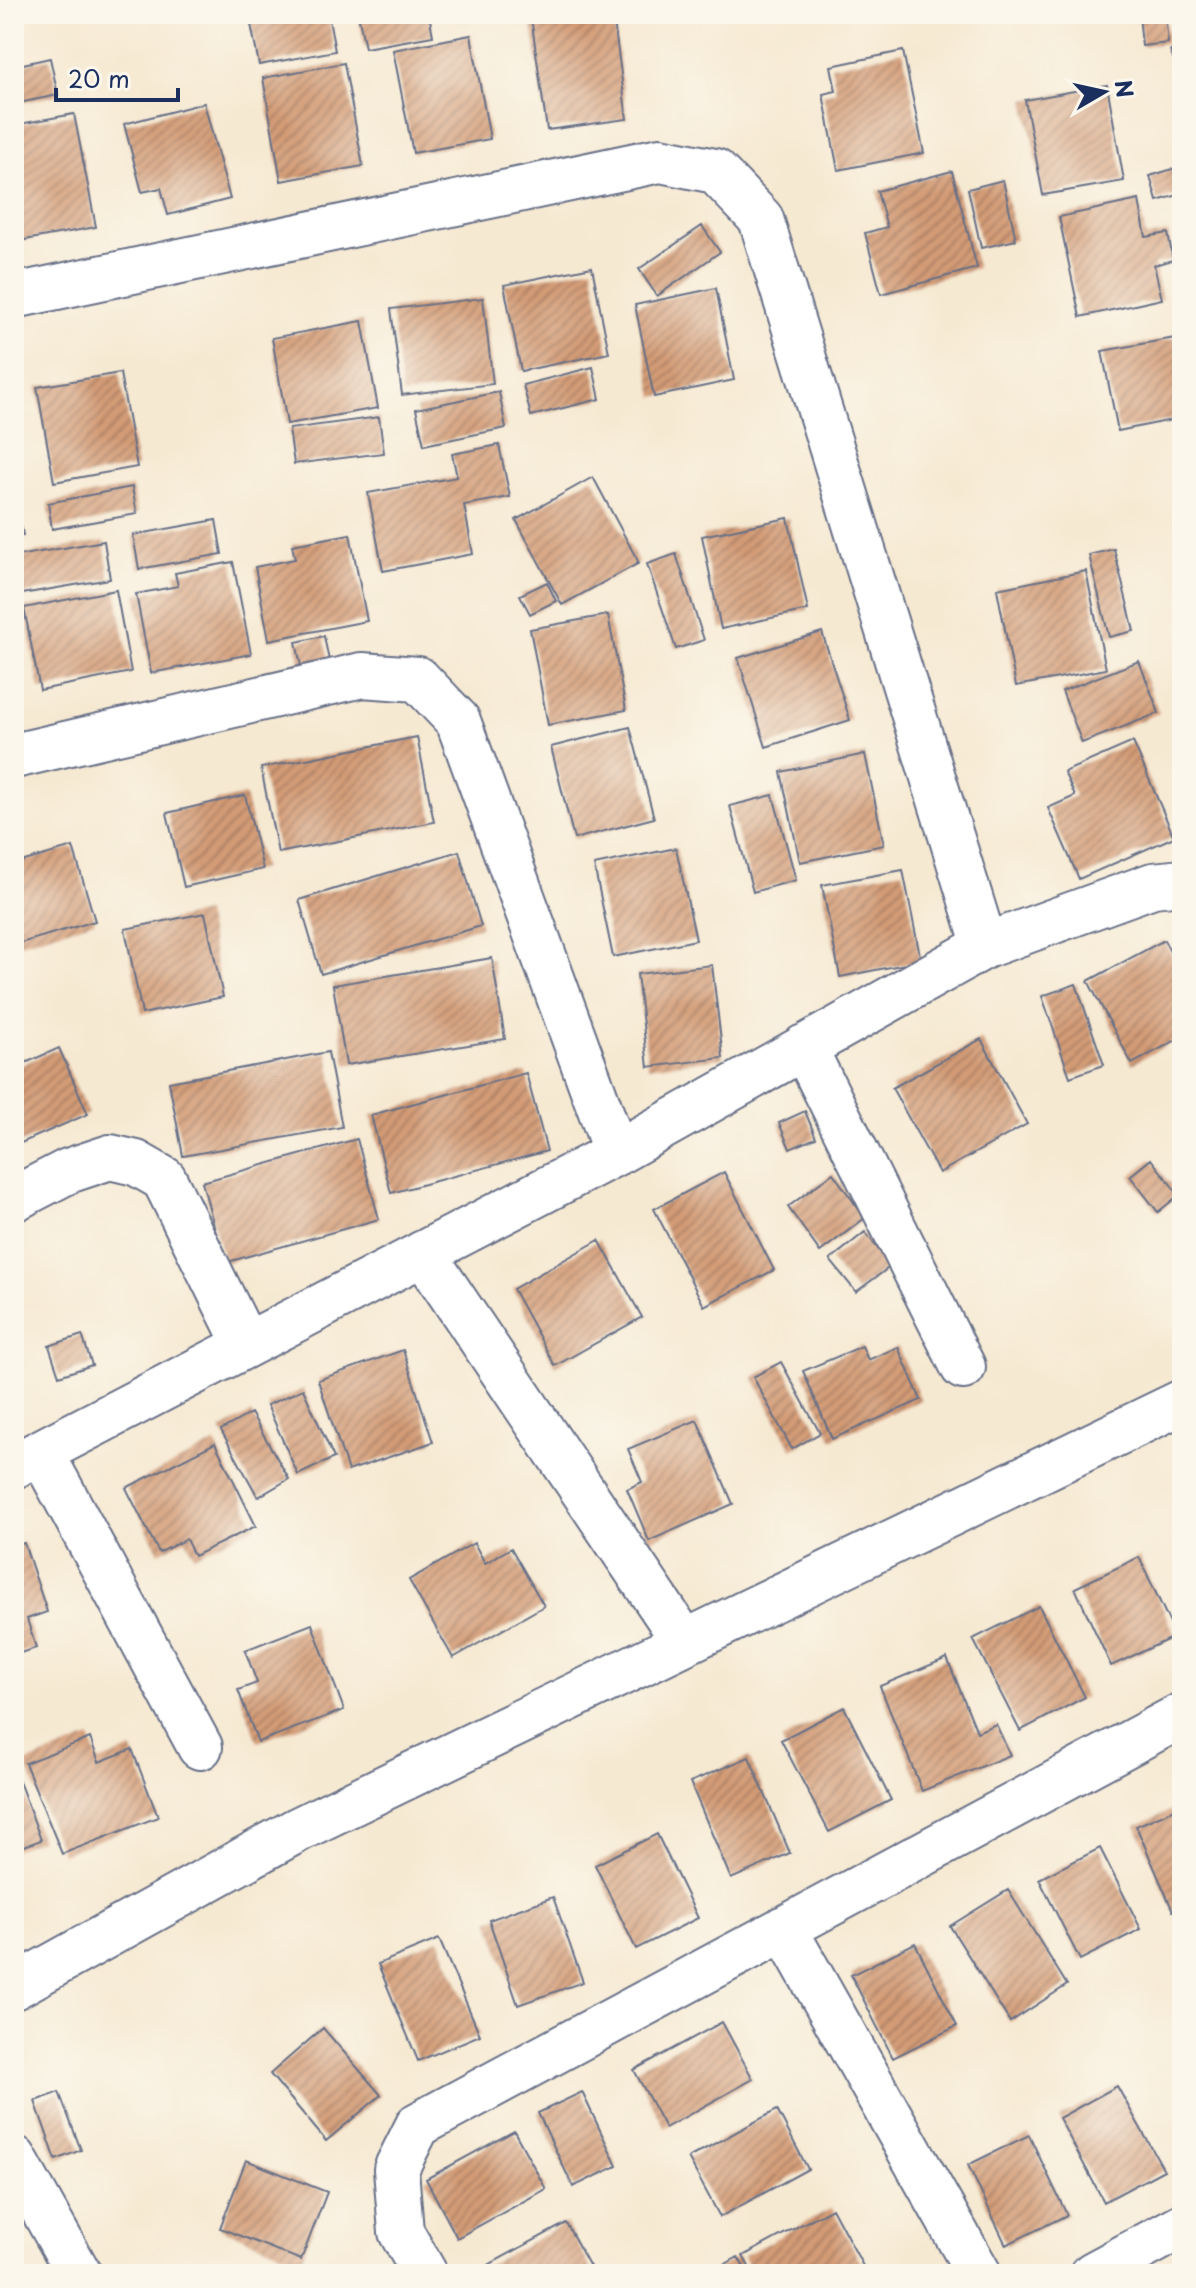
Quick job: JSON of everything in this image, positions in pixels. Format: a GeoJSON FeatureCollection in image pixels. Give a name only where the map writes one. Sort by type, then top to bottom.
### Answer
{"type":"FeatureCollection","features":[{"type":"Feature","properties":{"kind":"street"},"geometry":{"type":"LineString","coordinates":[[14,296],[660,160],[715,171],[761,219],[985,946]]}},
{"type":"Feature","properties":{"kind":"street"},"geometry":{"type":"LineString","coordinates":[[14,756],[362,675],[418,679],[458,721],[616,1153]]}},
{"type":"Feature","properties":{"kind":"street"},"geometry":{"type":"LineString","coordinates":[[200,1747],[27,1459],[616,1153],[985,946],[1153,885],[1182,882]]}},
{"type":"Feature","properties":{"kind":"street"},"geometry":{"type":"LineString","coordinates":[[804,1047],[963,1367]]}},
{"type":"Feature","properties":{"kind":"street"},"geometry":{"type":"LineString","coordinates":[[14,1199],[68,1171],[110,1157],[136,1163],[164,1179],[246,1345]]}},
{"type":"Feature","properties":{"kind":"street"},"geometry":{"type":"LineString","coordinates":[[423,1253],[684,1641]]}},
{"type":"Feature","properties":{"kind":"street"},"geometry":{"type":"LineString","coordinates":[[14,1987],[299,1829],[1182,1402]]}},
{"type":"Feature","properties":{"kind":"street"},"geometry":{"type":"LineString","coordinates":[[425,2274],[401,2232],[396,2169],[418,2125],[1182,1715]]}},
{"type":"Feature","properties":{"kind":"street"},"geometry":{"type":"LineString","coordinates":[[784,1928],[979,2274]]}},
{"type":"Feature","properties":{"kind":"street"},"geometry":{"type":"LineString","coordinates":[[14,2158],[79,2274]]}},
{"type":"Feature","properties":{"kind":"street"},"geometry":{"type":"LineString","coordinates":[[1093,2274],[1182,2226]]}},
{"type":"Feature","properties":{"kind":"building"},"geometry":{"type":"Polygon","coordinates":[[[249,14],[328,14],[335,51],[259,65],[249,14]]]}},
{"type":"Feature","properties":{"kind":"building"},"geometry":{"type":"Polygon","coordinates":[[[358,14],[429,14],[433,36],[365,48],[358,14]]]}},
{"type":"Feature","properties":{"kind":"building"},"geometry":{"type":"Polygon","coordinates":[[[613,14],[627,119],[547,130],[531,17],[613,14]]]}},
{"type":"Feature","properties":{"kind":"building"},"geometry":{"type":"Polygon","coordinates":[[[1139,14],[1165,14],[1168,43],[1142,46],[1139,14]]]}},
{"type":"Feature","properties":{"kind":"building"},"geometry":{"type":"Polygon","coordinates":[[[471,35],[490,139],[413,153],[393,50],[471,35]]]}},
{"type":"Feature","properties":{"kind":"building"},"geometry":{"type":"Polygon","coordinates":[[[1182,46],[1182,78],[1170,51],[1182,46]]]}},
{"type":"Feature","properties":{"kind":"building"},"geometry":{"type":"Polygon","coordinates":[[[903,51],[924,153],[838,170],[823,94],[836,91],[831,66],[903,51]]]}},
{"type":"Feature","properties":{"kind":"building"},"geometry":{"type":"Polygon","coordinates":[[[50,58],[58,95],[14,104],[14,66],[50,58]]]}},
{"type":"Feature","properties":{"kind":"building"},"geometry":{"type":"Polygon","coordinates":[[[344,63],[363,166],[281,181],[263,78],[344,63]]]}},
{"type":"Feature","properties":{"kind":"building"},"geometry":{"type":"Polygon","coordinates":[[[1107,85],[1124,181],[1043,195],[1025,100],[1107,85]]]}},
{"type":"Feature","properties":{"kind":"building"},"geometry":{"type":"Polygon","coordinates":[[[204,103],[230,199],[168,215],[161,188],[142,192],[124,124],[204,103]]]}},
{"type":"Feature","properties":{"kind":"building"},"geometry":{"type":"Polygon","coordinates":[[[74,114],[96,227],[14,242],[14,125],[74,114]]]}},
{"type":"Feature","properties":{"kind":"building"},"geometry":{"type":"Polygon","coordinates":[[[1179,167],[1182,194],[1157,201],[1150,176],[1179,167]]]}},
{"type":"Feature","properties":{"kind":"building"},"geometry":{"type":"Polygon","coordinates":[[[952,171],[977,268],[881,294],[865,233],[887,227],[877,191],[952,171]]]}},
{"type":"Feature","properties":{"kind":"building"},"geometry":{"type":"Polygon","coordinates":[[[1003,180],[1016,240],[981,248],[968,189],[1003,180]]]}},
{"type":"Feature","properties":{"kind":"building"},"geometry":{"type":"Polygon","coordinates":[[[1139,200],[1146,237],[1168,233],[1173,260],[1154,265],[1162,299],[1080,317],[1059,217],[1139,200]]]}},
{"type":"Feature","properties":{"kind":"building"},"geometry":{"type":"Polygon","coordinates":[[[702,226],[720,252],[657,296],[639,269],[702,226]]]}},
{"type":"Feature","properties":{"kind":"building"},"geometry":{"type":"Polygon","coordinates":[[[592,267],[609,353],[521,371],[504,285],[592,267]]]}},
{"type":"Feature","properties":{"kind":"building"},"geometry":{"type":"Polygon","coordinates":[[[716,288],[734,380],[654,397],[635,305],[716,288]]]}},
{"type":"Feature","properties":{"kind":"building"},"geometry":{"type":"Polygon","coordinates":[[[483,298],[493,384],[402,395],[391,309],[483,298]]]}},
{"type":"Feature","properties":{"kind":"building"},"geometry":{"type":"Polygon","coordinates":[[[362,321],[378,408],[287,424],[272,338],[362,321]]]}},
{"type":"Feature","properties":{"kind":"building"},"geometry":{"type":"Polygon","coordinates":[[[1175,338],[1182,377],[1182,418],[1118,431],[1102,351],[1175,338]]]}},
{"type":"Feature","properties":{"kind":"building"},"geometry":{"type":"Polygon","coordinates":[[[593,367],[600,399],[531,416],[523,385],[593,367]]]}},
{"type":"Feature","properties":{"kind":"building"},"geometry":{"type":"Polygon","coordinates":[[[120,373],[137,467],[54,482],[37,387],[120,373]]]}},
{"type":"Feature","properties":{"kind":"building"},"geometry":{"type":"Polygon","coordinates":[[[499,392],[506,428],[424,445],[416,409],[499,392]]]}},
{"type":"Feature","properties":{"kind":"building"},"geometry":{"type":"Polygon","coordinates":[[[379,417],[384,453],[294,464],[289,429],[379,417]]]}},
{"type":"Feature","properties":{"kind":"building"},"geometry":{"type":"Polygon","coordinates":[[[499,445],[510,497],[464,505],[473,554],[383,571],[368,493],[457,477],[452,454],[499,445]]]}},
{"type":"Feature","properties":{"kind":"building"},"geometry":{"type":"Polygon","coordinates":[[[593,477],[639,563],[562,605],[516,520],[593,477]]]}},
{"type":"Feature","properties":{"kind":"building"},"geometry":{"type":"Polygon","coordinates":[[[132,487],[137,514],[52,529],[48,503],[132,487]]]}},
{"type":"Feature","properties":{"kind":"building"},"geometry":{"type":"Polygon","coordinates":[[[17,503],[23,535],[14,537],[14,504],[17,503]]]}},
{"type":"Feature","properties":{"kind":"building"},"geometry":{"type":"Polygon","coordinates":[[[788,518],[808,610],[721,629],[702,536],[788,518]]]}},
{"type":"Feature","properties":{"kind":"building"},"geometry":{"type":"Polygon","coordinates":[[[216,520],[222,554],[139,569],[133,535],[216,520]]]}},
{"type":"Feature","properties":{"kind":"building"},"geometry":{"type":"Polygon","coordinates":[[[350,534],[367,621],[269,640],[255,567],[295,559],[292,545],[350,534]]]}},
{"type":"Feature","properties":{"kind":"building"},"geometry":{"type":"Polygon","coordinates":[[[104,541],[110,579],[22,594],[17,556],[104,541]]]}},
{"type":"Feature","properties":{"kind":"building"},"geometry":{"type":"Polygon","coordinates":[[[1114,549],[1134,631],[1109,637],[1089,555],[1114,549]]]}},
{"type":"Feature","properties":{"kind":"building"},"geometry":{"type":"Polygon","coordinates":[[[676,554],[704,640],[676,649],[647,564],[676,554]]]}},
{"type":"Feature","properties":{"kind":"building"},"geometry":{"type":"Polygon","coordinates":[[[233,562],[251,654],[151,673],[136,594],[178,586],[175,573],[233,562]]]}},
{"type":"Feature","properties":{"kind":"building"},"geometry":{"type":"Polygon","coordinates":[[[1086,571],[1106,669],[1016,686],[997,589],[1086,571]]]}},
{"type":"Feature","properties":{"kind":"building"},"geometry":{"type":"Polygon","coordinates":[[[547,582],[556,601],[530,614],[520,595],[547,582]]]}},
{"type":"Feature","properties":{"kind":"building"},"geometry":{"type":"Polygon","coordinates":[[[116,590],[131,672],[40,690],[24,608],[116,590]]]}},
{"type":"Feature","properties":{"kind":"building"},"geometry":{"type":"Polygon","coordinates":[[[608,615],[626,710],[548,725],[530,629],[608,615]]]}},
{"type":"Feature","properties":{"kind":"building"},"geometry":{"type":"Polygon","coordinates":[[[822,632],[850,720],[766,747],[738,658],[822,632]]]}},
{"type":"Feature","properties":{"kind":"building"},"geometry":{"type":"Polygon","coordinates":[[[324,636],[330,666],[302,671],[296,642],[324,636]]]}},
{"type":"Feature","properties":{"kind":"building"},"geometry":{"type":"Polygon","coordinates":[[[1139,661],[1159,713],[1082,743],[1062,691],[1139,661]]]}},
{"type":"Feature","properties":{"kind":"building"},"geometry":{"type":"Polygon","coordinates":[[[630,727],[654,818],[574,839],[551,747],[630,727]]]}},
{"type":"Feature","properties":{"kind":"building"},"geometry":{"type":"Polygon","coordinates":[[[417,737],[434,822],[278,853],[261,768],[417,737]]]}},
{"type":"Feature","properties":{"kind":"building"},"geometry":{"type":"Polygon","coordinates":[[[1133,742],[1174,837],[1079,879],[1048,808],[1075,796],[1064,772],[1133,742]]]}},
{"type":"Feature","properties":{"kind":"building"},"geometry":{"type":"Polygon","coordinates":[[[865,754],[884,845],[800,862],[781,772],[865,754]]]}},
{"type":"Feature","properties":{"kind":"building"},"geometry":{"type":"Polygon","coordinates":[[[245,795],[263,869],[184,887],[167,813],[245,795]]]}},
{"type":"Feature","properties":{"kind":"building"},"geometry":{"type":"Polygon","coordinates":[[[773,795],[796,880],[753,892],[730,806],[773,795]]]}},
{"type":"Feature","properties":{"kind":"building"},"geometry":{"type":"Polygon","coordinates":[[[73,847],[95,921],[14,945],[14,864],[73,847]]]}},
{"type":"Feature","properties":{"kind":"building"},"geometry":{"type":"Polygon","coordinates":[[[676,848],[696,940],[613,957],[594,865],[676,848]]]}},
{"type":"Feature","properties":{"kind":"building"},"geometry":{"type":"Polygon","coordinates":[[[459,851],[481,926],[321,974],[299,900],[459,851]]]}},
{"type":"Feature","properties":{"kind":"building"},"geometry":{"type":"Polygon","coordinates":[[[903,870],[921,961],[840,977],[822,885],[903,870]]]}},
{"type":"Feature","properties":{"kind":"building"},"geometry":{"type":"Polygon","coordinates":[[[205,913],[223,997],[142,1014],[125,929],[205,913]]]}},
{"type":"Feature","properties":{"kind":"building"},"geometry":{"type":"Polygon","coordinates":[[[1164,940],[1182,974],[1182,1037],[1132,1064],[1088,981],[1164,940]]]}},
{"type":"Feature","properties":{"kind":"building"},"geometry":{"type":"Polygon","coordinates":[[[492,958],[505,1039],[346,1065],[333,985],[492,958]]]}},
{"type":"Feature","properties":{"kind":"building"},"geometry":{"type":"Polygon","coordinates":[[[712,965],[723,1058],[648,1067],[637,974],[712,965]]]}},
{"type":"Feature","properties":{"kind":"building"},"geometry":{"type":"Polygon","coordinates":[[[1076,984],[1104,1065],[1070,1077],[1042,996],[1076,984]]]}},
{"type":"Feature","properties":{"kind":"building"},"geometry":{"type":"Polygon","coordinates":[[[981,1039],[1027,1124],[939,1173],[892,1088],[981,1039]]]}},
{"type":"Feature","properties":{"kind":"building"},"geometry":{"type":"Polygon","coordinates":[[[59,1048],[88,1114],[14,1146],[14,1068],[59,1048]]]}},
{"type":"Feature","properties":{"kind":"building"},"geometry":{"type":"Polygon","coordinates":[[[328,1052],[342,1127],[183,1156],[169,1082],[328,1052]]]}},
{"type":"Feature","properties":{"kind":"building"},"geometry":{"type":"Polygon","coordinates":[[[526,1073],[547,1151],[391,1193],[371,1115],[526,1073]]]}},
{"type":"Feature","properties":{"kind":"building"},"geometry":{"type":"Polygon","coordinates":[[[805,1111],[816,1138],[790,1149],[779,1123],[805,1111]]]}},
{"type":"Feature","properties":{"kind":"building"},"geometry":{"type":"Polygon","coordinates":[[[357,1139],[379,1219],[224,1263],[202,1182],[357,1139]]]}},
{"type":"Feature","properties":{"kind":"building"},"geometry":{"type":"Polygon","coordinates":[[[1151,1159],[1179,1195],[1158,1212],[1130,1176],[1151,1159]]]}},
{"type":"Feature","properties":{"kind":"building"},"geometry":{"type":"Polygon","coordinates":[[[724,1172],[774,1270],[704,1306],[654,1209],[724,1172]]]}},
{"type":"Feature","properties":{"kind":"building"},"geometry":{"type":"Polygon","coordinates":[[[833,1173],[865,1218],[820,1252],[788,1207],[833,1173]]]}},
{"type":"Feature","properties":{"kind":"building"},"geometry":{"type":"Polygon","coordinates":[[[865,1232],[891,1266],[856,1292],[830,1260],[865,1232]]]}},
{"type":"Feature","properties":{"kind":"building"},"geometry":{"type":"Polygon","coordinates":[[[599,1240],[642,1317],[555,1366],[513,1289],[599,1240]]]}},
{"type":"Feature","properties":{"kind":"building"},"geometry":{"type":"Polygon","coordinates":[[[82,1335],[92,1365],[59,1376],[49,1346],[82,1335]]]}},
{"type":"Feature","properties":{"kind":"building"},"geometry":{"type":"Polygon","coordinates":[[[862,1346],[868,1360],[898,1347],[921,1400],[832,1439],[803,1371],[862,1346]]]}},
{"type":"Feature","properties":{"kind":"building"},"geometry":{"type":"Polygon","coordinates":[[[403,1350],[433,1442],[348,1471],[318,1380],[403,1350]]]}},
{"type":"Feature","properties":{"kind":"building"},"geometry":{"type":"Polygon","coordinates":[[[781,1362],[820,1433],[792,1449],[753,1377],[781,1362]]]}},
{"type":"Feature","properties":{"kind":"building"},"geometry":{"type":"Polygon","coordinates":[[[303,1389],[334,1458],[298,1475],[267,1405],[303,1389]]]}},
{"type":"Feature","properties":{"kind":"building"},"geometry":{"type":"Polygon","coordinates":[[[251,1413],[289,1479],[258,1497],[221,1430],[251,1413]]]}},
{"type":"Feature","properties":{"kind":"building"},"geometry":{"type":"Polygon","coordinates":[[[697,1420],[733,1504],[649,1541],[627,1489],[642,1482],[628,1449],[697,1420]]]}},
{"type":"Feature","properties":{"kind":"building"},"geometry":{"type":"Polygon","coordinates":[[[215,1443],[256,1526],[194,1556],[186,1539],[159,1553],[126,1488],[215,1443]]]}},
{"type":"Feature","properties":{"kind":"building"},"geometry":{"type":"Polygon","coordinates":[[[24,1543],[47,1612],[27,1619],[36,1648],[14,1655],[14,1546],[24,1543]]]}},
{"type":"Feature","properties":{"kind":"building"},"geometry":{"type":"Polygon","coordinates":[[[474,1543],[485,1563],[511,1548],[544,1606],[453,1658],[409,1580],[474,1543]]]}},
{"type":"Feature","properties":{"kind":"building"},"geometry":{"type":"Polygon","coordinates":[[[1139,1557],[1176,1636],[1111,1666],[1075,1588],[1139,1557]]]}},
{"type":"Feature","properties":{"kind":"building"},"geometry":{"type":"Polygon","coordinates":[[[1039,1606],[1085,1697],[1020,1731],[973,1639],[1039,1606]]]}},
{"type":"Feature","properties":{"kind":"building"},"geometry":{"type":"Polygon","coordinates":[[[312,1624],[344,1710],[258,1742],[238,1690],[257,1683],[245,1650],[312,1624]]]}},
{"type":"Feature","properties":{"kind":"building"},"geometry":{"type":"Polygon","coordinates":[[[947,1658],[977,1732],[996,1724],[1010,1755],[922,1791],[880,1686],[947,1658]]]}},
{"type":"Feature","properties":{"kind":"building"},"geometry":{"type":"Polygon","coordinates":[[[844,1707],[891,1800],[829,1832],[781,1740],[844,1707]]]}},
{"type":"Feature","properties":{"kind":"building"},"geometry":{"type":"Polygon","coordinates":[[[90,1738],[99,1762],[132,1749],[158,1817],[62,1854],[25,1763],[90,1738]]]}},
{"type":"Feature","properties":{"kind":"building"},"geometry":{"type":"Polygon","coordinates":[[[749,1757],[790,1853],[731,1879],[690,1782],[749,1757]]]}},
{"type":"Feature","properties":{"kind":"building"},"geometry":{"type":"Polygon","coordinates":[[[14,1768],[41,1840],[14,1850],[14,1768]]]}},
{"type":"Feature","properties":{"kind":"building"},"geometry":{"type":"Polygon","coordinates":[[[1182,1806],[1182,1907],[1173,1911],[1136,1826],[1182,1806]]]}},
{"type":"Feature","properties":{"kind":"building"},"geometry":{"type":"Polygon","coordinates":[[[657,1834],[698,1918],[636,1949],[595,1865],[657,1834]]]}},
{"type":"Feature","properties":{"kind":"building"},"geometry":{"type":"Polygon","coordinates":[[[1100,1848],[1141,1929],[1080,1960],[1039,1879],[1100,1848]]]}},
{"type":"Feature","properties":{"kind":"building"},"geometry":{"type":"Polygon","coordinates":[[[1008,1890],[1067,1985],[1010,2022],[950,1926],[1008,1890]]]}},
{"type":"Feature","properties":{"kind":"building"},"geometry":{"type":"Polygon","coordinates":[[[553,1897],[583,1982],[518,2005],[489,1920],[553,1897]]]}},
{"type":"Feature","properties":{"kind":"building"},"geometry":{"type":"Polygon","coordinates":[[[439,1939],[480,2035],[418,2061],[378,1964],[439,1939]]]}},
{"type":"Feature","properties":{"kind":"building"},"geometry":{"type":"Polygon","coordinates":[[[915,1943],[957,2026],[893,2058],[851,1975],[915,1943]]]}},
{"type":"Feature","properties":{"kind":"building"},"geometry":{"type":"Polygon","coordinates":[[[722,2022],[753,2079],[665,2128],[634,2070],[722,2022]]]}},
{"type":"Feature","properties":{"kind":"building"},"geometry":{"type":"Polygon","coordinates":[[[323,2028],[381,2095],[326,2141],[270,2074],[323,2028]]]}},
{"type":"Feature","properties":{"kind":"building"},"geometry":{"type":"Polygon","coordinates":[[[1117,2086],[1164,2170],[1104,2202],[1059,2118],[1117,2086]]]}},
{"type":"Feature","properties":{"kind":"building"},"geometry":{"type":"Polygon","coordinates":[[[59,2092],[81,2150],[56,2160],[35,2101],[59,2092]]]}},
{"type":"Feature","properties":{"kind":"building"},"geometry":{"type":"Polygon","coordinates":[[[582,2092],[617,2166],[573,2187],[538,2113],[582,2092]]]}},
{"type":"Feature","properties":{"kind":"building"},"geometry":{"type":"Polygon","coordinates":[[[777,2110],[808,2169],[720,2217],[688,2158],[777,2110]]]}},
{"type":"Feature","properties":{"kind":"building"},"geometry":{"type":"Polygon","coordinates":[[[514,2131],[546,2189],[457,2238],[426,2179],[514,2131]]]}},
{"type":"Feature","properties":{"kind":"building"},"geometry":{"type":"Polygon","coordinates":[[[1029,2135],[1067,2215],[1006,2245],[968,2165],[1029,2135]]]}},
{"type":"Feature","properties":{"kind":"building"},"geometry":{"type":"Polygon","coordinates":[[[246,2160],[327,2192],[301,2260],[220,2228],[246,2160]]]}},
{"type":"Feature","properties":{"kind":"building"},"geometry":{"type":"Polygon","coordinates":[[[832,2208],[863,2266],[849,2274],[753,2274],[743,2256],[832,2208]]]}},
{"type":"Feature","properties":{"kind":"building"},"geometry":{"type":"Polygon","coordinates":[[[566,2223],[594,2274],[479,2274],[477,2271],[566,2223]]]}},
{"type":"Feature","properties":{"kind":"building"},"geometry":{"type":"Polygon","coordinates":[[[738,2257],[748,2274],[708,2274],[738,2257]]]}}]}
